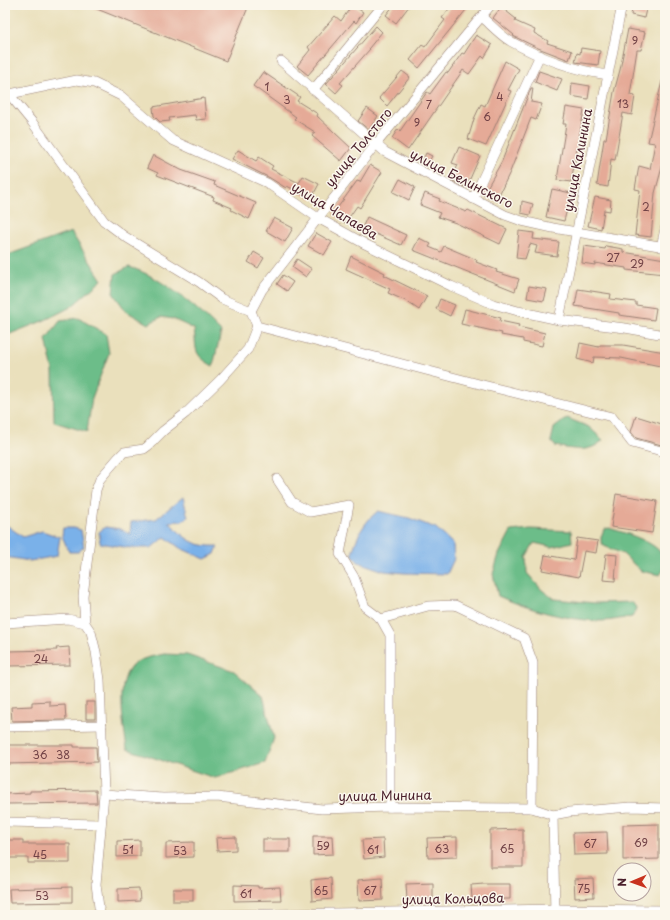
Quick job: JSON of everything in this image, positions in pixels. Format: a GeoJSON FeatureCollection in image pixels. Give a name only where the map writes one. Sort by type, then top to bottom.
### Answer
{"type":"FeatureCollection","features":[{"type":"Feature","properties":{"kind":"street"},"geometry":{"type":"LineString","coordinates":[[313,90],[383,5]]}},
{"type":"Feature","properties":{"kind":"street","name":"улица Толстого"},"geometry":{"type":"LineString","coordinates":[[251,311],[262,290],[376,144],[491,5]]}},
{"type":"Feature","properties":{"kind":"street","name":"улица Калинина"},"geometry":{"type":"LineString","coordinates":[[559,320],[622,5]]}},
{"type":"Feature","properties":{"kind":"street"},"geometry":{"type":"LineString","coordinates":[[482,17],[509,40],[540,55],[579,70],[608,75]]}},
{"type":"Feature","properties":{"kind":"street"},"geometry":{"type":"LineString","coordinates":[[473,199],[540,55]]}},
{"type":"Feature","properties":{"kind":"street","name":"улица Белинского"},"geometry":{"type":"LineString","coordinates":[[281,61],[376,144],[401,162],[473,199],[522,221],[663,247]]}},
{"type":"Feature","properties":{"kind":"street","name":"улица Чапаева"},"geometry":{"type":"LineString","coordinates":[[7,95],[77,80],[94,83],[121,96],[172,140],[267,183],[318,218],[365,244],[451,286],[493,304],[518,311],[559,320],[625,328],[665,335]]}},
{"type":"Feature","properties":{"kind":"street"},"geometry":{"type":"LineString","coordinates":[[7,95],[32,122],[104,221],[124,236],[199,282],[222,300],[251,311],[257,326],[248,349],[215,386],[144,449],[124,452],[100,479],[96,490],[83,596],[85,623],[91,632],[96,652],[100,680],[104,794],[96,884],[100,915]]}},
{"type":"Feature","properties":{"kind":"street"},"geometry":{"type":"LineString","coordinates":[[663,247],[665,229]]}},
{"type":"Feature","properties":{"kind":"street"},"geometry":{"type":"LineString","coordinates":[[257,326],[483,386],[612,417],[632,443],[665,452]]}},
{"type":"Feature","properties":{"kind":"street"},"geometry":{"type":"LineString","coordinates":[[277,479],[292,502],[310,512],[349,505],[340,554],[354,577],[365,607],[382,619],[390,635],[390,807]]}},
{"type":"Feature","properties":{"kind":"street"},"geometry":{"type":"LineString","coordinates":[[382,619],[428,606],[455,605],[524,638],[533,663],[532,808]]}},
{"type":"Feature","properties":{"kind":"street"},"geometry":{"type":"LineString","coordinates":[[5,623],[68,619],[85,623]]}},
{"type":"Feature","properties":{"kind":"street"},"geometry":{"type":"LineString","coordinates":[[5,727],[102,726]]}},
{"type":"Feature","properties":{"kind":"street","name":"улица Минина"},"geometry":{"type":"LineString","coordinates":[[104,794],[163,798],[217,797],[322,810],[390,807],[532,808],[553,815],[569,812],[630,807],[665,808]]}},
{"type":"Feature","properties":{"kind":"street"},"geometry":{"type":"LineString","coordinates":[[553,815],[555,912]]}},
{"type":"Feature","properties":{"kind":"street"},"geometry":{"type":"LineString","coordinates":[[5,822],[101,824]]}},
{"type":"Feature","properties":{"kind":"street","name":"улица Кольцова"},"geometry":{"type":"LineString","coordinates":[[217,915],[665,910]]}},
{"type":"Feature","properties":{"kind":"green space"},"geometry":{"type":"Polygon","coordinates":[[[71,232],[102,280],[71,307],[45,320],[5,336],[5,256],[71,232]]]}},
{"type":"Feature","properties":{"kind":"green space"},"geometry":{"type":"Polygon","coordinates":[[[129,267],[154,278],[179,294],[202,313],[221,332],[213,366],[199,355],[196,347],[194,329],[173,319],[161,317],[148,324],[126,311],[113,293],[115,274],[129,267]]]}},
{"type":"Feature","properties":{"kind":"green space"},"geometry":{"type":"Polygon","coordinates":[[[78,318],[106,334],[109,353],[92,398],[87,432],[54,422],[53,371],[46,339],[60,321],[78,318]]]}},
{"type":"Feature","properties":{"kind":"green space"},"geometry":{"type":"Polygon","coordinates":[[[567,418],[589,427],[603,440],[586,449],[555,446],[551,441],[554,428],[567,418]]]}},
{"type":"Feature","properties":{"kind":"green space"},"geometry":{"type":"Polygon","coordinates":[[[609,528],[634,536],[659,550],[665,564],[660,575],[641,571],[623,554],[604,546],[601,542],[601,536],[605,529],[609,528]]]}},
{"type":"Feature","properties":{"kind":"green space"},"geometry":{"type":"Polygon","coordinates":[[[531,529],[571,531],[572,542],[552,547],[534,543],[526,557],[527,573],[542,590],[554,599],[595,603],[632,602],[637,609],[632,617],[609,621],[575,619],[535,610],[498,596],[493,574],[499,554],[511,531],[531,529]]]}},
{"type":"Feature","properties":{"kind":"green space"},"geometry":{"type":"Polygon","coordinates":[[[164,654],[187,655],[234,671],[263,696],[274,738],[265,763],[215,778],[127,749],[122,702],[122,689],[125,678],[130,669],[140,660],[164,654]]]}},
{"type":"Feature","properties":{"kind":"water"},"geometry":{"type":"Polygon","coordinates":[[[183,497],[188,517],[182,521],[169,522],[190,541],[202,545],[218,546],[215,554],[205,559],[180,548],[165,537],[151,548],[130,548],[100,543],[99,532],[105,527],[121,529],[130,534],[131,522],[156,519],[183,497]]]}},
{"type":"Feature","properties":{"kind":"water"},"geometry":{"type":"Polygon","coordinates":[[[378,511],[409,518],[436,528],[453,544],[454,559],[447,574],[384,571],[358,562],[352,554],[356,541],[364,525],[378,511]]]}},
{"type":"Feature","properties":{"kind":"water"},"geometry":{"type":"Polygon","coordinates":[[[5,524],[23,537],[42,531],[60,537],[57,556],[30,561],[5,557],[5,524]]]}},
{"type":"Feature","properties":{"kind":"water"},"geometry":{"type":"Polygon","coordinates":[[[63,528],[74,528],[81,530],[84,547],[78,552],[69,552],[62,536],[63,528]]]}},
{"type":"Feature","properties":{"kind":"building"},"geometry":{"type":"Polygon","coordinates":[[[87,5],[249,5],[226,61],[87,5]]]}},
{"type":"Feature","properties":{"kind":"building"},"geometry":{"type":"Polygon","coordinates":[[[352,5],[363,12],[356,23],[354,21],[308,75],[297,66],[310,50],[308,47],[335,16],[341,21],[352,5]]]}},
{"type":"Feature","properties":{"kind":"building"},"geometry":{"type":"Polygon","coordinates":[[[394,5],[410,5],[396,23],[386,15],[394,5]]]}},
{"type":"Feature","properties":{"kind":"building"},"geometry":{"type":"Polygon","coordinates":[[[452,5],[470,5],[419,68],[410,60],[422,45],[425,47],[445,20],[442,18],[452,5]]]}},
{"type":"Feature","properties":{"kind":"building"},"geometry":{"type":"Polygon","coordinates":[[[633,5],[647,5],[644,18],[631,15],[633,5]]]}},
{"type":"Feature","properties":{"kind":"building"},"geometry":{"type":"Polygon","coordinates":[[[501,7],[516,19],[515,21],[535,30],[534,33],[548,41],[547,43],[572,51],[569,60],[513,36],[514,35],[493,18],[501,7]]]}},
{"type":"Feature","properties":{"kind":"building"},"geometry":{"type":"Polygon","coordinates":[[[376,26],[382,32],[369,48],[370,49],[340,83],[343,85],[336,93],[326,84],[376,26]]]}},
{"type":"Feature","properties":{"kind":"building"},"geometry":{"type":"Polygon","coordinates":[[[628,29],[645,32],[641,50],[637,50],[630,95],[635,96],[632,115],[623,113],[615,160],[611,159],[608,187],[597,185],[604,139],[606,139],[614,92],[628,29]]]}},
{"type":"Feature","properties":{"kind":"building"},"geometry":{"type":"Polygon","coordinates":[[[476,35],[492,45],[484,58],[482,56],[469,74],[463,70],[408,150],[392,138],[398,129],[400,131],[427,92],[430,94],[446,72],[448,73],[462,53],[464,54],[476,35]]]}},
{"type":"Feature","properties":{"kind":"building"},"geometry":{"type":"Polygon","coordinates":[[[581,48],[600,51],[598,65],[575,62],[577,53],[580,54],[581,48]]]}},
{"type":"Feature","properties":{"kind":"building"},"geometry":{"type":"Polygon","coordinates":[[[505,61],[519,69],[508,90],[511,91],[486,146],[468,139],[474,119],[481,104],[485,106],[505,61]]]}},
{"type":"Feature","properties":{"kind":"building"},"geometry":{"type":"Polygon","coordinates":[[[402,71],[410,77],[387,106],[379,98],[402,71]]]}},
{"type":"Feature","properties":{"kind":"building"},"geometry":{"type":"Polygon","coordinates":[[[539,71],[562,79],[557,91],[535,82],[539,71]]]}},
{"type":"Feature","properties":{"kind":"building"},"geometry":{"type":"Polygon","coordinates":[[[263,72],[300,97],[297,101],[318,114],[317,116],[351,148],[341,161],[312,136],[315,132],[294,119],[296,117],[253,86],[263,72]]]}},
{"type":"Feature","properties":{"kind":"building"},"geometry":{"type":"Polygon","coordinates":[[[662,81],[665,82],[665,156],[655,193],[651,237],[635,235],[640,190],[635,189],[639,166],[650,169],[655,143],[648,142],[662,81]]]}},
{"type":"Feature","properties":{"kind":"building"},"geometry":{"type":"Polygon","coordinates":[[[572,83],[590,86],[588,99],[571,96],[572,83]]]}},
{"type":"Feature","properties":{"kind":"building"},"geometry":{"type":"Polygon","coordinates":[[[531,88],[533,88],[531,102],[542,104],[536,120],[531,118],[510,172],[496,201],[483,195],[502,161],[531,88]]]}},
{"type":"Feature","properties":{"kind":"building"},"geometry":{"type":"Polygon","coordinates":[[[204,98],[206,119],[196,120],[195,115],[169,118],[170,121],[160,122],[154,116],[153,107],[204,98]]]}},
{"type":"Feature","properties":{"kind":"building"},"geometry":{"type":"Polygon","coordinates":[[[566,107],[584,110],[571,182],[557,180],[566,124],[563,124],[566,107]]]}},
{"type":"Feature","properties":{"kind":"building"},"geometry":{"type":"Polygon","coordinates":[[[367,108],[378,116],[369,130],[358,121],[367,108]]]}},
{"type":"Feature","properties":{"kind":"building"},"geometry":{"type":"Polygon","coordinates":[[[459,147],[480,156],[466,188],[451,180],[458,165],[452,163],[459,147]]]}},
{"type":"Feature","properties":{"kind":"building"},"geometry":{"type":"Polygon","coordinates":[[[238,150],[256,161],[259,157],[273,166],[271,169],[299,183],[303,176],[319,184],[311,199],[287,186],[286,188],[270,178],[232,159],[238,150]]]}},
{"type":"Feature","properties":{"kind":"building"},"geometry":{"type":"Polygon","coordinates":[[[426,153],[432,156],[426,167],[421,164],[426,153]]]}},
{"type":"Feature","properties":{"kind":"building"},"geometry":{"type":"Polygon","coordinates":[[[153,155],[181,170],[215,182],[214,185],[256,203],[249,219],[231,210],[232,208],[213,200],[214,197],[157,175],[158,173],[147,168],[153,155]]]}},
{"type":"Feature","properties":{"kind":"building"},"geometry":{"type":"Polygon","coordinates":[[[370,165],[382,172],[360,208],[357,206],[345,223],[333,214],[357,181],[360,182],[370,165]]]}},
{"type":"Feature","properties":{"kind":"building"},"geometry":{"type":"Polygon","coordinates":[[[400,179],[415,187],[409,200],[393,192],[400,179]]]}},
{"type":"Feature","properties":{"kind":"building"},"geometry":{"type":"Polygon","coordinates":[[[552,189],[571,193],[564,221],[546,217],[552,189]]]}},
{"type":"Feature","properties":{"kind":"building"},"geometry":{"type":"Polygon","coordinates":[[[425,193],[440,199],[439,201],[466,212],[468,210],[507,229],[500,244],[456,223],[438,217],[440,213],[420,205],[425,193]]]}},
{"type":"Feature","properties":{"kind":"building"},"geometry":{"type":"Polygon","coordinates":[[[595,197],[611,200],[610,211],[604,210],[601,229],[588,226],[595,197]]]}},
{"type":"Feature","properties":{"kind":"building"},"geometry":{"type":"Polygon","coordinates":[[[522,201],[533,204],[530,215],[521,213],[522,201]]]}},
{"type":"Feature","properties":{"kind":"building"},"geometry":{"type":"Polygon","coordinates":[[[367,217],[406,235],[401,245],[362,228],[367,217]]]}},
{"type":"Feature","properties":{"kind":"building"},"geometry":{"type":"Polygon","coordinates":[[[274,218],[293,228],[285,242],[266,231],[274,218]]]}},
{"type":"Feature","properties":{"kind":"building"},"geometry":{"type":"Polygon","coordinates":[[[519,231],[534,233],[533,239],[559,242],[557,256],[535,253],[537,246],[530,244],[525,259],[516,258],[519,231]]]}},
{"type":"Feature","properties":{"kind":"building"},"geometry":{"type":"Polygon","coordinates":[[[316,233],[332,242],[324,255],[308,246],[316,233]]]}},
{"type":"Feature","properties":{"kind":"building"},"geometry":{"type":"Polygon","coordinates":[[[419,238],[431,244],[429,247],[441,252],[444,246],[477,260],[476,262],[497,270],[496,272],[519,279],[515,291],[413,250],[419,238]]]}},
{"type":"Feature","properties":{"kind":"building"},"geometry":{"type":"Polygon","coordinates":[[[584,246],[605,249],[606,246],[623,249],[623,252],[665,259],[665,274],[626,270],[626,268],[595,263],[595,265],[582,263],[584,246]]]}},
{"type":"Feature","properties":{"kind":"building"},"geometry":{"type":"Polygon","coordinates":[[[254,252],[264,258],[258,268],[248,262],[254,252]]]}},
{"type":"Feature","properties":{"kind":"building"},"geometry":{"type":"Polygon","coordinates":[[[351,256],[385,273],[384,275],[427,296],[419,310],[406,301],[388,293],[390,289],[346,269],[351,256]]]}},
{"type":"Feature","properties":{"kind":"building"},"geometry":{"type":"Polygon","coordinates":[[[297,259],[312,269],[306,277],[292,267],[297,259]]]}},
{"type":"Feature","properties":{"kind":"building"},"geometry":{"type":"Polygon","coordinates":[[[283,275],[293,282],[287,291],[277,284],[283,275]]]}},
{"type":"Feature","properties":{"kind":"building"},"geometry":{"type":"Polygon","coordinates":[[[529,286],[547,289],[544,301],[527,298],[529,286]]]}},
{"type":"Feature","properties":{"kind":"building"},"geometry":{"type":"Polygon","coordinates":[[[578,289],[611,294],[610,299],[636,302],[636,305],[656,308],[654,320],[575,306],[578,289]]]}},
{"type":"Feature","properties":{"kind":"building"},"geometry":{"type":"Polygon","coordinates":[[[440,299],[455,305],[450,316],[436,309],[440,299]]]}},
{"type":"Feature","properties":{"kind":"building"},"geometry":{"type":"Polygon","coordinates":[[[465,309],[501,318],[500,321],[519,325],[518,327],[545,333],[542,346],[523,342],[523,339],[501,335],[502,333],[461,324],[465,309]]]}},
{"type":"Feature","properties":{"kind":"building"},"geometry":{"type":"Polygon","coordinates":[[[580,343],[599,347],[600,345],[623,345],[665,352],[665,367],[621,358],[594,357],[593,363],[577,359],[580,343]]]}},
{"type":"Feature","properties":{"kind":"building"},"geometry":{"type":"Polygon","coordinates":[[[636,416],[665,425],[665,446],[636,438],[631,432],[636,416]]]}},
{"type":"Feature","properties":{"kind":"building"},"geometry":{"type":"Polygon","coordinates":[[[616,494],[657,501],[652,533],[611,527],[616,494]]]}},
{"type":"Feature","properties":{"kind":"building"},"geometry":{"type":"Polygon","coordinates":[[[577,538],[598,541],[596,553],[584,551],[579,577],[542,570],[545,555],[574,560],[577,538]]]}},
{"type":"Feature","properties":{"kind":"building"},"geometry":{"type":"Polygon","coordinates":[[[606,554],[617,555],[615,581],[603,580],[606,554]]]}},
{"type":"Feature","properties":{"kind":"building"},"geometry":{"type":"Polygon","coordinates":[[[69,647],[70,665],[8,666],[8,651],[57,650],[56,648],[69,647]]]}},
{"type":"Feature","properties":{"kind":"building"},"geometry":{"type":"Polygon","coordinates":[[[50,701],[50,706],[65,705],[66,720],[12,721],[11,707],[32,706],[32,702],[50,701]]]}},
{"type":"Feature","properties":{"kind":"building"},"geometry":{"type":"Polygon","coordinates":[[[86,702],[95,702],[95,719],[86,719],[86,702]]]}},
{"type":"Feature","properties":{"kind":"building"},"geometry":{"type":"Polygon","coordinates":[[[6,745],[74,745],[74,747],[96,747],[97,762],[6,764],[6,745]]]}},
{"type":"Feature","properties":{"kind":"building"},"geometry":{"type":"Polygon","coordinates":[[[96,790],[97,803],[5,804],[5,794],[30,793],[30,791],[96,790]]]}},
{"type":"Feature","properties":{"kind":"building"},"geometry":{"type":"Polygon","coordinates":[[[659,824],[659,859],[623,860],[623,825],[659,824]]]}},
{"type":"Feature","properties":{"kind":"building"},"geometry":{"type":"Polygon","coordinates":[[[523,829],[523,867],[490,867],[490,830],[523,829]]]}},
{"type":"Feature","properties":{"kind":"building"},"geometry":{"type":"Polygon","coordinates":[[[607,832],[608,854],[574,855],[573,833],[607,832]]]}},
{"type":"Feature","properties":{"kind":"building"},"geometry":{"type":"Polygon","coordinates":[[[313,836],[332,836],[333,854],[313,855],[313,836]]]}},
{"type":"Feature","properties":{"kind":"building"},"geometry":{"type":"Polygon","coordinates":[[[236,837],[236,850],[217,851],[216,838],[236,837]]]}},
{"type":"Feature","properties":{"kind":"building"},"geometry":{"type":"Polygon","coordinates":[[[457,837],[457,857],[428,858],[427,838],[457,837]]]}},
{"type":"Feature","properties":{"kind":"building"},"geometry":{"type":"Polygon","coordinates":[[[263,839],[290,839],[290,852],[263,852],[263,839]]]}},
{"type":"Feature","properties":{"kind":"building"},"geometry":{"type":"Polygon","coordinates":[[[383,839],[384,857],[364,859],[362,840],[383,839]]]}},
{"type":"Feature","properties":{"kind":"building"},"geometry":{"type":"Polygon","coordinates":[[[5,840],[23,840],[23,844],[70,844],[70,863],[28,863],[28,858],[5,858],[5,840]]]}},
{"type":"Feature","properties":{"kind":"building"},"geometry":{"type":"Polygon","coordinates":[[[140,840],[140,856],[117,857],[117,841],[140,840]]]}},
{"type":"Feature","properties":{"kind":"building"},"geometry":{"type":"Polygon","coordinates":[[[194,842],[194,857],[166,858],[166,843],[194,842]]]}},
{"type":"Feature","properties":{"kind":"building"},"geometry":{"type":"Polygon","coordinates":[[[331,878],[332,899],[312,901],[311,880],[331,878]]]}},
{"type":"Feature","properties":{"kind":"building"},"geometry":{"type":"Polygon","coordinates":[[[382,878],[383,900],[359,901],[358,880],[382,878]]]}},
{"type":"Feature","properties":{"kind":"building"},"geometry":{"type":"Polygon","coordinates":[[[593,878],[594,897],[575,898],[574,879],[593,878]]]}},
{"type":"Feature","properties":{"kind":"building"},"geometry":{"type":"Polygon","coordinates":[[[433,883],[433,898],[407,900],[406,884],[433,883]]]}},
{"type":"Feature","properties":{"kind":"building"},"geometry":{"type":"Polygon","coordinates":[[[510,884],[510,899],[472,899],[471,885],[510,884]]]}},
{"type":"Feature","properties":{"kind":"building"},"geometry":{"type":"Polygon","coordinates":[[[234,885],[258,886],[258,888],[280,887],[281,900],[234,901],[234,885]]]}},
{"type":"Feature","properties":{"kind":"building"},"geometry":{"type":"Polygon","coordinates":[[[72,887],[72,902],[10,903],[9,889],[72,887]]]}},
{"type":"Feature","properties":{"kind":"building"},"geometry":{"type":"Polygon","coordinates":[[[139,888],[140,901],[118,902],[118,889],[139,888]]]}},
{"type":"Feature","properties":{"kind":"building"},"geometry":{"type":"Polygon","coordinates":[[[173,889],[193,889],[193,901],[173,901],[173,889]]]}}]}
